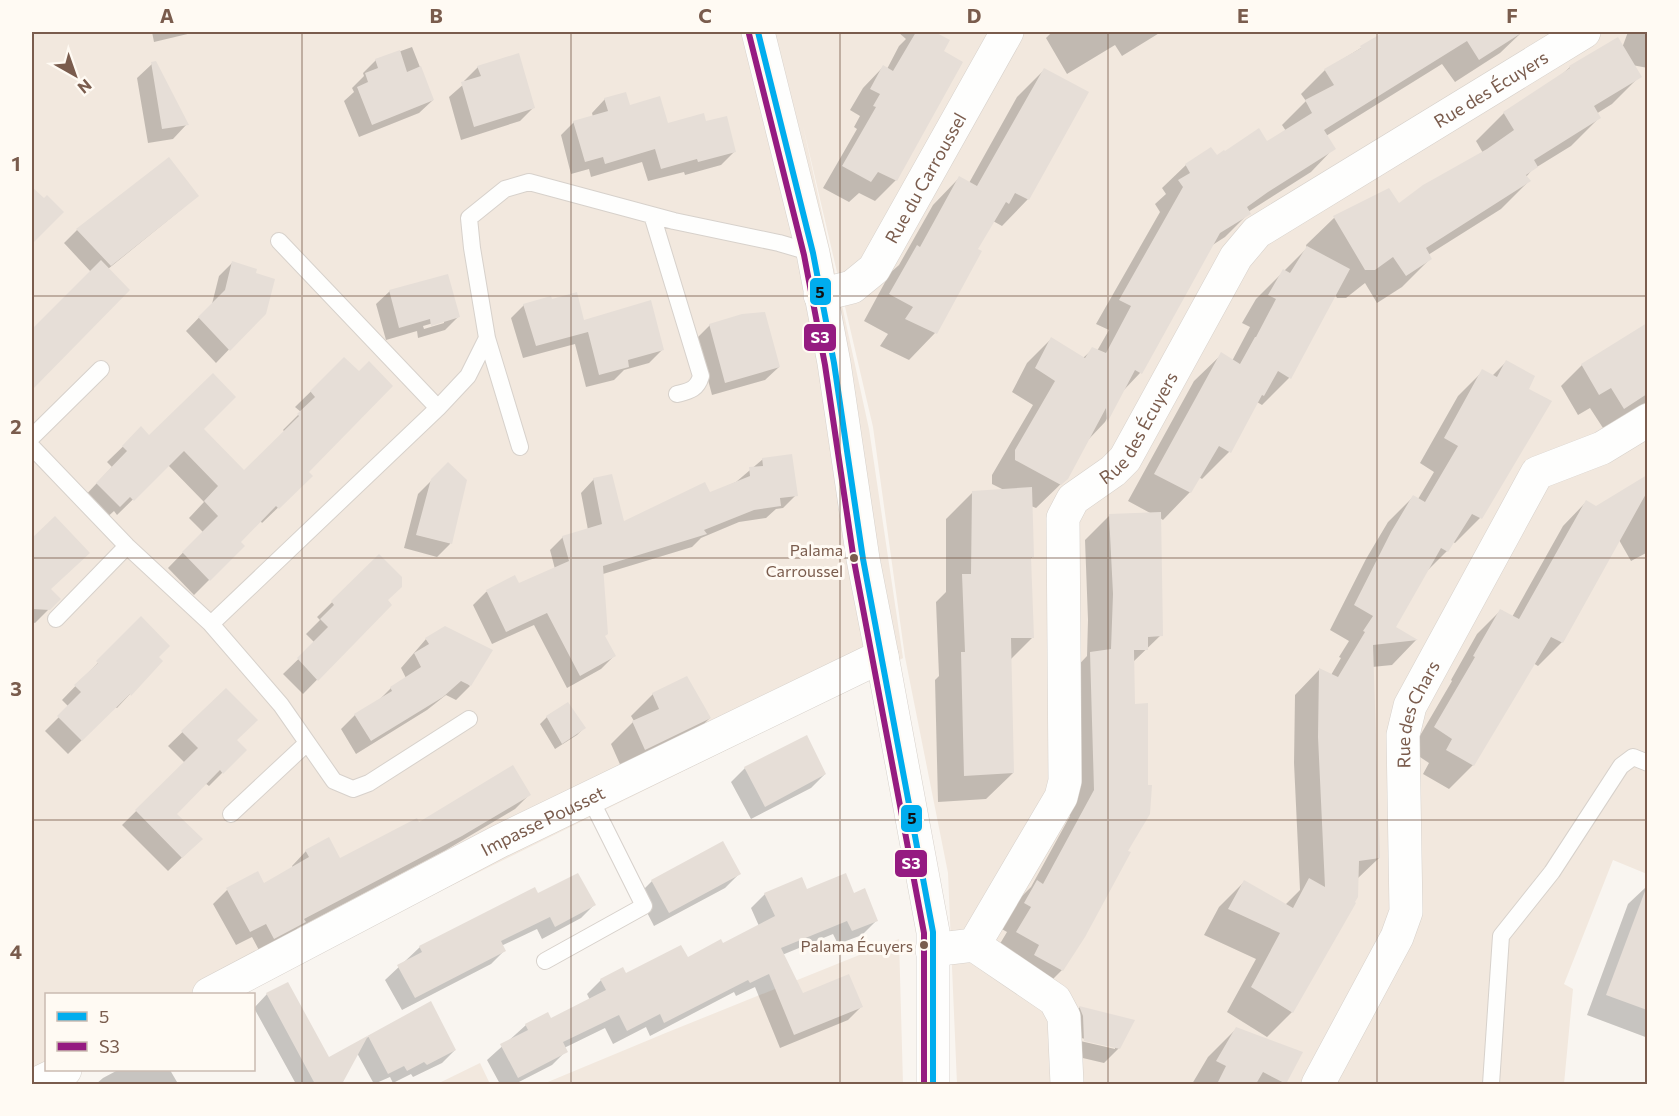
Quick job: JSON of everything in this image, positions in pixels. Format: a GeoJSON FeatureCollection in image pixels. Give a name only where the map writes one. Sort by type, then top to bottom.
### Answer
{"type":"FeatureCollection","features":[{"type":"Feature","properties":{"kind":"street"},"geometry":{"type":"LineString","coordinates":[[758,32],[813,253],[834,363],[862,559],[931,921],[933,1084]]}},
{"type":"Feature","properties":{"kind":"street","name":"Rue du Carroussel"},"geometry":{"type":"LineString","coordinates":[[820,295],[852,287],[874,269],[1008,32]]}},
{"type":"Feature","properties":{"kind":"street","name":"Rue des Écuyers"},"geometry":{"type":"LineString","coordinates":[[974,945],[1061,797],[1065,781],[1064,518],[1073,499],[1113,471],[1125,459],[1236,257],[1257,232],[1584,32]]}},
{"type":"Feature","properties":{"kind":"street","name":"Rue des Chars"},"geometry":{"type":"LineString","coordinates":[[1318,1084],[1397,937],[1406,912],[1403,735],[1410,706],[1537,473],[1602,448],[1647,420]]}},
{"type":"Feature","properties":{"kind":"street","name":"Impasse Pousset"},"geometry":{"type":"LineString","coordinates":[[211,993],[500,841],[882,656]]}},
{"type":"Feature","properties":{"kind":"street"},"geometry":{"type":"LineString","coordinates":[[932,950],[974,945],[1055,1000],[1064,1017],[1067,1084]]}},
{"type":"Feature","properties":{"kind":"lane"},"geometry":{"type":"LineString","coordinates":[[520,447],[487,338],[469,218],[505,189],[529,182],[652,215],[779,243],[813,253]]}},
{"type":"Feature","properties":{"kind":"lane"},"geometry":{"type":"LineString","coordinates":[[652,215],[701,376],[698,385],[692,390],[676,394]]}},
{"type":"Feature","properties":{"kind":"lane"},"geometry":{"type":"LineString","coordinates":[[279,241],[438,408]]}},
{"type":"Feature","properties":{"kind":"lane"},"geometry":{"type":"LineString","coordinates":[[211,624],[438,408],[468,376],[487,338]]}},
{"type":"Feature","properties":{"kind":"lane"},"geometry":{"type":"LineString","coordinates":[[32,437],[101,369]]}},
{"type":"Feature","properties":{"kind":"lane"},"geometry":{"type":"LineString","coordinates":[[32,447],[127,546],[211,624],[281,705],[334,781],[352,789],[369,783],[469,719]]}},
{"type":"Feature","properties":{"kind":"lane"},"geometry":{"type":"LineString","coordinates":[[56,619],[127,546]]}},
{"type":"Feature","properties":{"kind":"lane"},"geometry":{"type":"LineString","coordinates":[[231,813],[307,743]]}},
{"type":"Feature","properties":{"kind":"lane"},"geometry":{"type":"LineString","coordinates":[[1491,1084],[1501,936],[1552,872],[1621,766],[1633,757],[1647,763]]}},
{"type":"Feature","properties":{"kind":"lane"},"geometry":{"type":"LineString","coordinates":[[545,961],[644,906],[590,798]]}},
{"type":"Feature","properties":{"kind":"shaded area"},"geometry":{"type":"Polygon","coordinates":[[[32,32],[1647,32],[1647,874],[1613,860],[1564,984],[1573,989],[1564,1084],[957,1084],[948,873],[905,657],[873,427],[803,126],[869,429],[903,658],[860,684],[234,993],[45,993],[45,1071],[80,1071],[51,1084],[32,1084],[32,32]]]}},
{"type":"Feature","properties":{"kind":"shaded area"},"geometry":{"type":"Polygon","coordinates":[[[899,939],[903,1084],[543,1084],[668,1032],[899,939]]]}},
{"type":"Feature","properties":{"kind":"shaded area"},"geometry":{"type":"Polygon","coordinates":[[[480,1063],[490,1084],[437,1084],[480,1063]]]}},
{"type":"Feature","properties":{"kind":"building"},"geometry":{"type":"Polygon","coordinates":[[[916,32],[935,32],[950,40],[944,51],[963,62],[897,181],[878,172],[871,182],[842,166],[876,107],[873,106],[880,94],[870,89],[883,65],[893,71],[916,32]]]}},
{"type":"Feature","properties":{"kind":"building"},"geometry":{"type":"Polygon","coordinates":[[[1384,32],[1523,32],[1479,60],[1467,41],[1324,130],[1336,149],[1247,207],[1251,214],[1220,233],[1142,374],[1135,370],[1107,423],[1106,408],[1068,479],[1061,485],[1015,460],[1015,450],[1055,381],[1035,368],[1051,337],[1085,358],[1092,347],[1106,353],[1131,306],[1119,300],[1183,187],[1178,180],[1190,173],[1185,164],[1211,147],[1217,155],[1259,128],[1267,141],[1312,113],[1305,100],[1334,85],[1324,69],[1384,32]]]}},
{"type":"Feature","properties":{"kind":"building"},"geometry":{"type":"Polygon","coordinates":[[[1618,37],[1642,77],[1594,106],[1601,118],[1534,160],[1538,167],[1526,175],[1531,181],[1426,248],[1432,259],[1406,276],[1393,257],[1375,270],[1365,270],[1333,216],[1389,188],[1399,203],[1423,185],[1487,149],[1514,130],[1503,112],[1570,68],[1569,66],[1618,37]]]}},
{"type":"Feature","properties":{"kind":"building"},"geometry":{"type":"Polygon","coordinates":[[[400,50],[407,72],[421,66],[434,100],[372,125],[357,87],[368,82],[365,73],[378,68],[375,59],[400,50]]]}},
{"type":"Feature","properties":{"kind":"building"},"geometry":{"type":"Polygon","coordinates":[[[519,53],[535,108],[474,127],[461,82],[481,76],[477,66],[519,53]]]}},
{"type":"Feature","properties":{"kind":"building"},"geometry":{"type":"Polygon","coordinates":[[[156,61],[189,125],[162,129],[151,62],[156,61]]]}},
{"type":"Feature","properties":{"kind":"building"},"geometry":{"type":"Polygon","coordinates":[[[1044,68],[1089,92],[1029,200],[1015,193],[1009,204],[1006,202],[978,249],[982,251],[937,334],[905,319],[913,307],[889,294],[917,245],[920,247],[959,176],[977,186],[1044,68]]]}},
{"type":"Feature","properties":{"kind":"building"},"geometry":{"type":"Polygon","coordinates":[[[626,92],[630,105],[660,96],[668,123],[704,113],[706,121],[727,116],[736,152],[661,169],[655,149],[605,164],[603,157],[585,162],[573,121],[608,111],[604,98],[626,92]]]}},
{"type":"Feature","properties":{"kind":"building"},"geometry":{"type":"Polygon","coordinates":[[[169,157],[199,196],[111,266],[76,229],[169,157]]]}},
{"type":"Feature","properties":{"kind":"building"},"geometry":{"type":"Polygon","coordinates":[[[32,187],[44,198],[47,195],[64,212],[32,244],[32,187]]]}},
{"type":"Feature","properties":{"kind":"building"},"geometry":{"type":"Polygon","coordinates":[[[1307,246],[1350,269],[1291,379],[1278,371],[1264,396],[1262,395],[1231,453],[1219,446],[1191,493],[1154,474],[1221,352],[1240,364],[1276,299],[1268,295],[1283,269],[1290,273],[1307,246]]]}},
{"type":"Feature","properties":{"kind":"building"},"geometry":{"type":"Polygon","coordinates":[[[101,260],[130,290],[32,390],[32,329],[101,260]]]}},
{"type":"Feature","properties":{"kind":"building"},"geometry":{"type":"Polygon","coordinates":[[[232,261],[257,269],[256,273],[275,279],[266,314],[230,351],[198,317],[225,290],[232,261]]]}},
{"type":"Feature","properties":{"kind":"building"},"geometry":{"type":"Polygon","coordinates":[[[448,274],[460,317],[431,326],[430,319],[399,328],[389,290],[448,274]]]}},
{"type":"Feature","properties":{"kind":"building"},"geometry":{"type":"Polygon","coordinates":[[[577,292],[584,320],[651,300],[664,350],[628,360],[629,367],[599,375],[588,332],[536,346],[523,304],[577,292]]]}},
{"type":"Feature","properties":{"kind":"building"},"geometry":{"type":"Polygon","coordinates":[[[765,312],[780,367],[725,383],[709,324],[742,314],[765,312]]]}},
{"type":"Feature","properties":{"kind":"building"},"geometry":{"type":"Polygon","coordinates":[[[1647,323],[1647,394],[1624,409],[1611,388],[1599,395],[1581,364],[1647,323]]]}},
{"type":"Feature","properties":{"kind":"building"},"geometry":{"type":"Polygon","coordinates":[[[344,357],[359,371],[369,361],[393,386],[309,472],[313,476],[279,509],[276,506],[241,542],[245,546],[210,581],[182,552],[218,516],[204,501],[218,486],[184,451],[134,501],[130,497],[120,507],[96,483],[127,451],[122,446],[141,426],[149,435],[213,373],[236,397],[204,429],[244,470],[299,416],[297,414],[315,397],[310,391],[344,357]]]}},
{"type":"Feature","properties":{"kind":"building"},"geometry":{"type":"Polygon","coordinates":[[[1506,360],[1535,376],[1529,389],[1552,401],[1482,519],[1472,514],[1448,552],[1441,548],[1396,627],[1418,640],[1373,645],[1380,858],[1359,861],[1356,903],[1293,1013],[1251,987],[1280,933],[1228,909],[1244,880],[1293,908],[1309,878],[1325,887],[1318,737],[1319,668],[1338,677],[1373,616],[1354,605],[1391,532],[1413,495],[1425,502],[1458,446],[1444,438],[1482,369],[1497,377],[1506,360]]]}},
{"type":"Feature","properties":{"kind":"building"},"geometry":{"type":"Polygon","coordinates":[[[792,454],[798,496],[780,498],[781,506],[754,510],[704,530],[707,534],[603,566],[608,634],[605,636],[616,656],[580,676],[547,613],[506,632],[486,590],[515,575],[519,583],[569,561],[562,536],[602,524],[593,478],[612,474],[624,521],[705,482],[710,492],[750,476],[749,467],[763,466],[762,458],[792,454]]]}},
{"type":"Feature","properties":{"kind":"building"},"geometry":{"type":"Polygon","coordinates":[[[448,462],[467,480],[452,544],[416,535],[431,479],[448,462]]]}},
{"type":"Feature","properties":{"kind":"building"},"geometry":{"type":"Polygon","coordinates":[[[1647,475],[1647,492],[1563,643],[1551,637],[1474,766],[1446,750],[1452,739],[1434,727],[1500,609],[1519,619],[1586,500],[1596,506],[1647,475]]]}},
{"type":"Feature","properties":{"kind":"building"},"geometry":{"type":"Polygon","coordinates":[[[1032,487],[1034,557],[1031,557],[1034,638],[1011,638],[1014,773],[964,776],[961,652],[965,652],[962,574],[971,574],[972,491],[1032,487]]]}},
{"type":"Feature","properties":{"kind":"building"},"geometry":{"type":"Polygon","coordinates":[[[1161,512],[1163,636],[1148,637],[1148,650],[1134,650],[1135,704],[1148,703],[1148,785],[1152,785],[1150,814],[1128,851],[1131,852],[1085,937],[1063,971],[1034,955],[1039,945],[1016,932],[1031,907],[1024,903],[1037,880],[1043,884],[1094,790],[1090,652],[1111,649],[1113,594],[1109,514],[1161,512]]]}},
{"type":"Feature","properties":{"kind":"building"},"geometry":{"type":"Polygon","coordinates":[[[55,516],[90,553],[51,589],[61,599],[50,610],[32,609],[32,538],[55,516]]]}},
{"type":"Feature","properties":{"kind":"building"},"geometry":{"type":"Polygon","coordinates":[[[379,554],[402,577],[402,587],[388,600],[392,605],[318,681],[297,658],[328,627],[320,619],[334,605],[331,601],[379,554]]]}},
{"type":"Feature","properties":{"kind":"building"},"geometry":{"type":"Polygon","coordinates":[[[141,616],[170,646],[159,657],[163,661],[131,696],[130,694],[82,741],[57,716],[81,692],[74,685],[98,663],[96,661],[141,616]]]}},
{"type":"Feature","properties":{"kind":"building"},"geometry":{"type":"Polygon","coordinates":[[[445,626],[493,650],[471,686],[461,681],[443,697],[371,741],[354,714],[392,691],[390,687],[421,667],[414,653],[429,644],[425,638],[445,626]]]}},
{"type":"Feature","properties":{"kind":"building"},"geometry":{"type":"Polygon","coordinates":[[[687,676],[711,718],[645,750],[632,721],[659,709],[652,693],[687,676]]]}},
{"type":"Feature","properties":{"kind":"building"},"geometry":{"type":"Polygon","coordinates":[[[226,688],[258,720],[237,740],[247,750],[223,774],[220,770],[177,814],[203,839],[182,858],[135,810],[198,748],[181,731],[226,688]]]}},
{"type":"Feature","properties":{"kind":"building"},"geometry":{"type":"Polygon","coordinates":[[[568,702],[586,728],[562,744],[546,716],[568,702]]]}},
{"type":"Feature","properties":{"kind":"building"},"geometry":{"type":"Polygon","coordinates":[[[807,735],[826,774],[765,807],[744,767],[807,735]]]}},
{"type":"Feature","properties":{"kind":"building"},"geometry":{"type":"Polygon","coordinates":[[[513,765],[531,795],[462,836],[304,919],[306,922],[274,939],[266,924],[250,932],[226,888],[258,871],[264,883],[309,857],[305,850],[329,837],[340,858],[417,818],[419,822],[513,765]]]}},
{"type":"Feature","properties":{"kind":"building"},"geometry":{"type":"Polygon","coordinates":[[[723,841],[741,874],[669,913],[651,880],[723,841]]]}},
{"type":"Feature","properties":{"kind":"building"},"geometry":{"type":"Polygon","coordinates":[[[578,873],[596,905],[555,927],[550,917],[501,941],[506,951],[415,998],[397,965],[422,952],[419,946],[535,887],[538,893],[578,873]]]}},
{"type":"Feature","properties":{"kind":"building"},"geometry":{"type":"Polygon","coordinates":[[[846,873],[854,893],[865,888],[878,921],[852,931],[847,921],[781,948],[803,993],[849,974],[863,1007],[794,1035],[769,974],[750,983],[748,980],[664,1023],[660,1014],[627,1031],[619,1015],[563,1042],[568,1052],[518,1078],[500,1044],[528,1030],[525,1024],[548,1012],[551,1018],[606,990],[600,979],[623,967],[626,973],[681,945],[688,957],[721,939],[723,943],[775,916],[764,893],[802,877],[807,889],[846,873]]]}},
{"type":"Feature","properties":{"kind":"building"},"geometry":{"type":"Polygon","coordinates":[[[1645,891],[1647,891],[1647,1010],[1606,995],[1645,891]]]}},
{"type":"Feature","properties":{"kind":"building"},"geometry":{"type":"Polygon","coordinates":[[[288,982],[329,1057],[431,1001],[456,1050],[427,1065],[424,1062],[407,1071],[404,1066],[388,1074],[368,1036],[342,1084],[315,1084],[266,993],[288,982]]]}},
{"type":"Feature","properties":{"kind":"building"},"geometry":{"type":"Polygon","coordinates":[[[1079,1006],[1135,1020],[1120,1049],[1084,1041],[1083,1016],[1079,1006]]]}},
{"type":"Feature","properties":{"kind":"building"},"geometry":{"type":"Polygon","coordinates":[[[1236,1027],[1303,1052],[1286,1084],[1263,1072],[1256,1084],[1217,1084],[1226,1066],[1216,1061],[1236,1027]]]}},
{"type":"Feature","properties":{"kind":"transit line","name":"5"},"geometry":{"type":"LineString","coordinates":[[758,32],[813,253],[834,363],[863,559],[933,932],[933,1084]]}},
{"type":"Feature","properties":{"kind":"transit line","name":"S3"},"geometry":{"type":"LineString","coordinates":[[749,34],[804,255],[825,365],[854,561],[924,933],[924,1084]]}},
{"type":"Feature","properties":{"kind":"place","name":"Palama Carroussel"},"geometry":{"type":"Point","coordinates":[854,558]}},
{"type":"Feature","properties":{"kind":"place","name":"Palama Écuyers"},"geometry":{"type":"Point","coordinates":[924,945]}}]}
